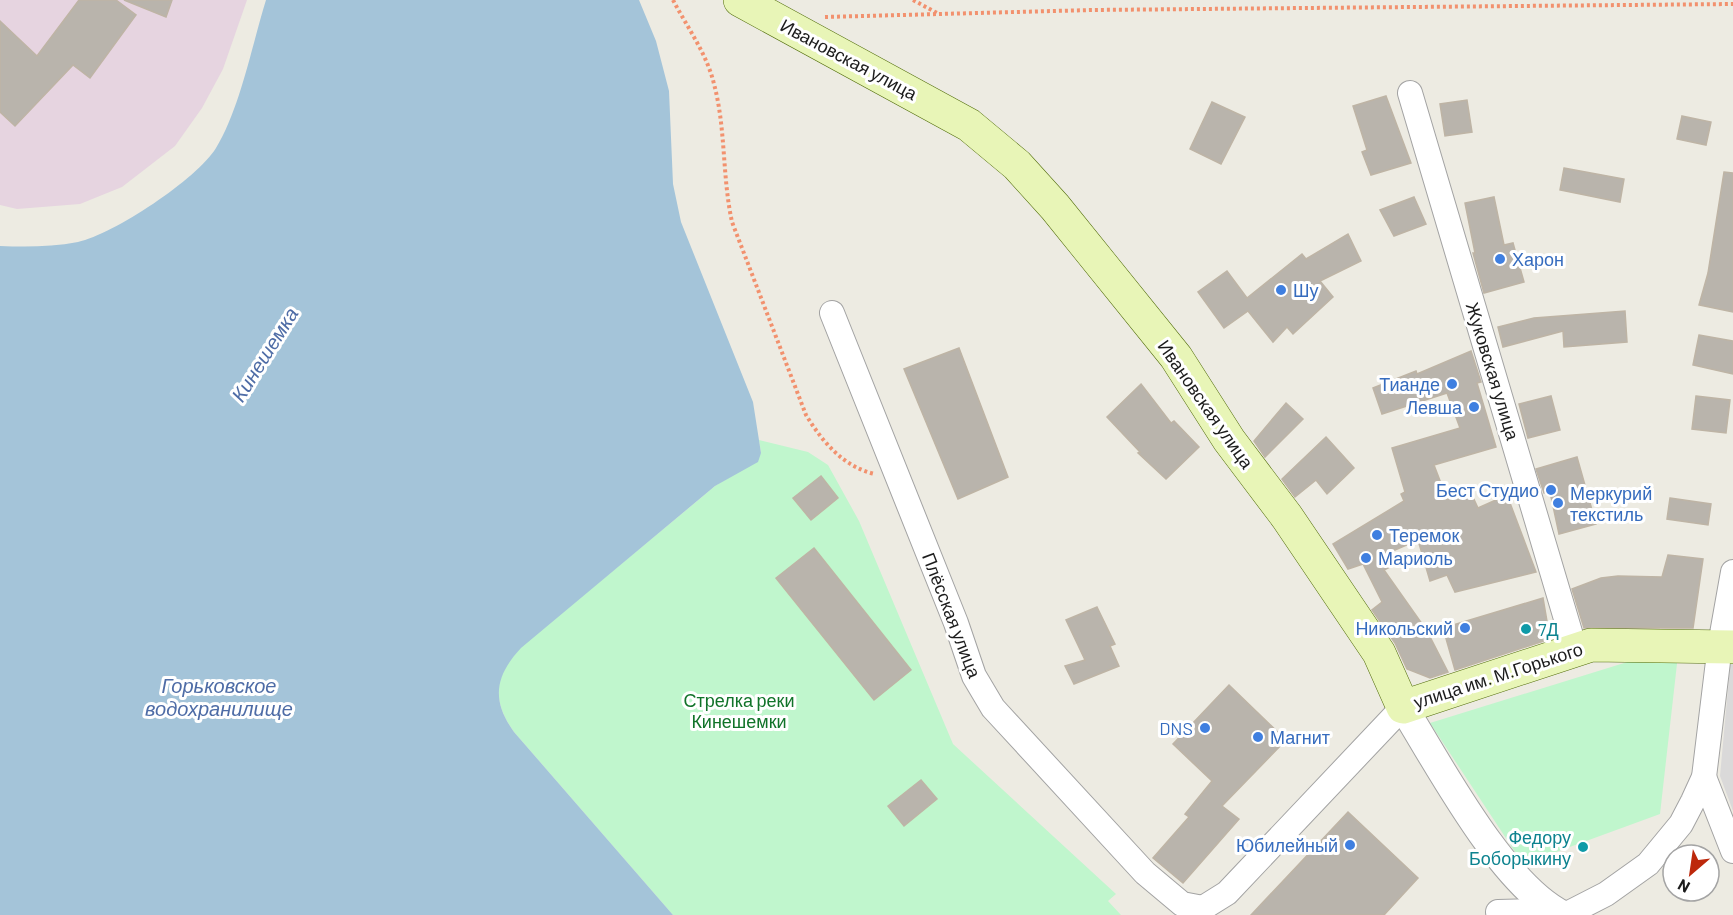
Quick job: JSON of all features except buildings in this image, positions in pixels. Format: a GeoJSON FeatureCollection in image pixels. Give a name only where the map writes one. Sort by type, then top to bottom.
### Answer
{"type":"FeatureCollection","features":[{"type":"Feature","properties":{"kind":"main road","name":"Ивановская улица"},"geometry":{"type":"LineString","coordinates":[[740,0],[969,125],[1017,165],[1055,207],[1176,357],[1230,440],[1287,517],[1378,653],[1403,707]]}},
{"type":"Feature","properties":{"kind":"main road","name":"улица им. М.Горького"},"geometry":{"type":"LineString","coordinates":[[1403,707],[1591,645],[1727,646]]}},
{"type":"Feature","properties":{"kind":"street","name":"Жуковская улица"},"geometry":{"type":"LineString","coordinates":[[1410,93],[1575,649]]}},
{"type":"Feature","properties":{"kind":"street","name":"Плёсская улица"},"geometry":{"type":"LineString","coordinates":[[832,313],[974,676],[993,708],[1145,873],[1182,904],[1207,911]]}},
{"type":"Feature","properties":{"kind":"street"},"geometry":{"type":"LineString","coordinates":[[1506,865],[1512,875],[1497,914],[1531,911],[1564,915],[1606,894],[1648,864],[1681,824],[1704,777],[1727,646],[1733,572]]}},
{"type":"Feature","properties":{"kind":"street","name":"Ивановская улица"},"geometry":{"type":"LineString","coordinates":[[1403,707],[1459,799],[1506,865],[1535,896],[1564,915]]}},
{"type":"Feature","properties":{"kind":"street","name":"улица им. М.Горького"},"geometry":{"type":"LineString","coordinates":[[1207,911],[1227,893],[1403,707]]}},
{"type":"Feature","properties":{"kind":"street"},"geometry":{"type":"LineString","coordinates":[[1704,777],[1715,811],[1733,851]]}},
{"type":"Feature","properties":{"kind":"path"},"geometry":{"type":"LineString","coordinates":[[673,0],[714,81],[719,106],[726,194],[732,222],[806,415],[820,437],[838,455],[858,468],[886,476],[896,472]]}},
{"type":"Feature","properties":{"kind":"path"},"geometry":{"type":"LineString","coordinates":[[913,0],[941,14]]}},
{"type":"Feature","properties":{"kind":"path"},"geometry":{"type":"LineString","coordinates":[[820,17],[1733,4]]}},
{"type":"Feature","properties":{"kind":"shaded area"},"geometry":{"type":"Polygon","coordinates":[[[0,0],[247,0],[223,69],[202,108],[175,146],[122,187],[80,204],[17,209],[0,205],[0,0]]]}},
{"type":"Feature","properties":{"kind":"shaded area"},"geometry":{"type":"Polygon","coordinates":[[[1731,656],[1733,656],[1733,811],[1720,776],[1731,656]]]}},
{"type":"Feature","properties":{"kind":"green space","name":"Стрелка реки Кинешемки"},"geometry":{"type":"Polygon","coordinates":[[[759,440],[808,452],[828,465],[859,521],[953,744],[1116,894],[1108,901],[1121,915],[673,915],[514,732],[502,711],[499,689],[502,672],[515,652],[715,486],[751,463],[761,453],[759,440]]]}},
{"type":"Feature","properties":{"kind":"green space"},"geometry":{"type":"Polygon","coordinates":[[[1679,646],[1660,814],[1523,864],[1430,723],[1679,646]]]}},
{"type":"Feature","properties":{"kind":"water"},"geometry":{"type":"Polygon","coordinates":[[[266,0],[639,0],[656,41],[669,91],[673,184],[681,222],[753,402],[761,453],[758,462],[715,486],[521,648],[512,658],[501,678],[499,699],[514,732],[673,915],[0,915],[0,246],[58,245],[93,237],[153,204],[191,175],[216,148],[232,115],[266,0]]]}},
{"type":"Feature","properties":{"kind":"place","name":"Харон"},"geometry":{"type":"Point","coordinates":[1500,259]}},
{"type":"Feature","properties":{"kind":"place","name":"Шу"},"geometry":{"type":"Point","coordinates":[1281,290]}},
{"type":"Feature","properties":{"kind":"place","name":"Тианде"},"geometry":{"type":"Point","coordinates":[1452,384]}},
{"type":"Feature","properties":{"kind":"place","name":"Левша"},"geometry":{"type":"Point","coordinates":[1474,407]}},
{"type":"Feature","properties":{"kind":"place","name":"Бест Студио"},"geometry":{"type":"Point","coordinates":[1551,490]}},
{"type":"Feature","properties":{"kind":"place","name":"Меркурий текстиль"},"geometry":{"type":"Point","coordinates":[1558,503]}},
{"type":"Feature","properties":{"kind":"place","name":"Теремок"},"geometry":{"type":"Point","coordinates":[1377,535]}},
{"type":"Feature","properties":{"kind":"place","name":"Мариоль"},"geometry":{"type":"Point","coordinates":[1366,558]}},
{"type":"Feature","properties":{"kind":"place","name":"Никольский"},"geometry":{"type":"Point","coordinates":[1465,628]}},
{"type":"Feature","properties":{"kind":"place","name":"7Д"},"geometry":{"type":"Point","coordinates":[1526,629]}},
{"type":"Feature","properties":{"kind":"place","name":"DNS"},"geometry":{"type":"Point","coordinates":[1205,728]}},
{"type":"Feature","properties":{"kind":"place","name":"Магнит"},"geometry":{"type":"Point","coordinates":[1258,737]}},
{"type":"Feature","properties":{"kind":"place","name":"Юбилейный"},"geometry":{"type":"Point","coordinates":[1350,845]}},
{"type":"Feature","properties":{"kind":"place","name":"Федору Боборыкину"},"geometry":{"type":"Point","coordinates":[1583,847]}},
{"type":"Feature","properties":{"kind":"water label","name":"Кинешемка"},"geometry":{"type":"Point","coordinates":[264,354]}},
{"type":"Feature","properties":{"kind":"water label","name":"Горьковское водохранилище"},"geometry":{"type":"Point","coordinates":[219,696]}}]}
